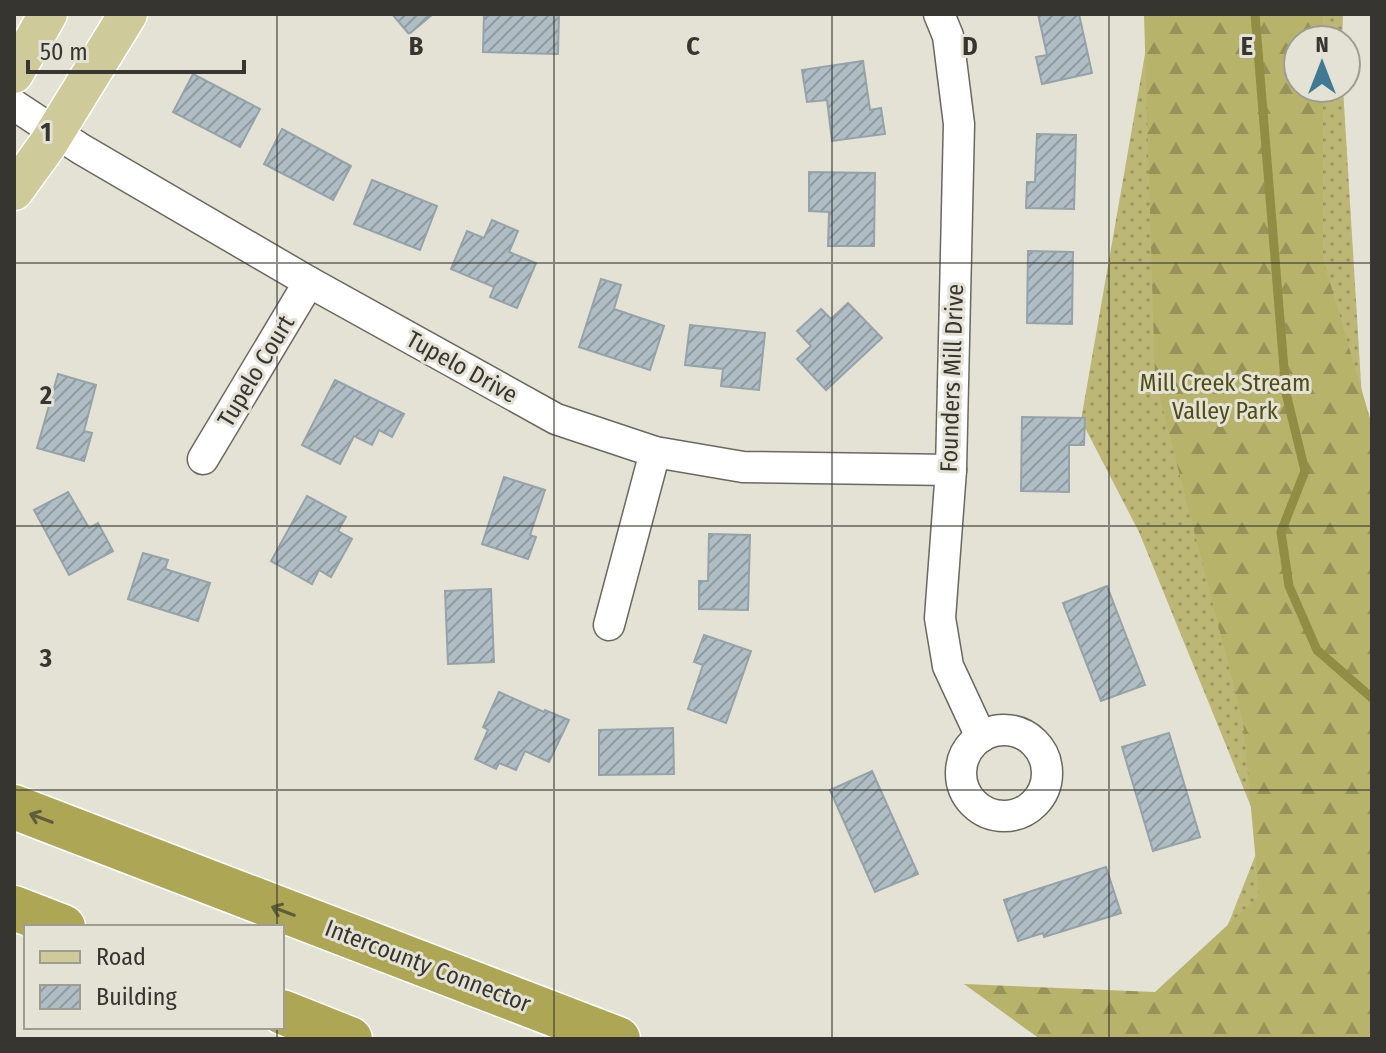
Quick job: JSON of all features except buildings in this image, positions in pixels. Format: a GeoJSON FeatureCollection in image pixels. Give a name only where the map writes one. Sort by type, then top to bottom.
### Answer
{"type":"FeatureCollection","features":[{"type":"Feature","properties":{"kind":"highway","name":"Intercounty Connector"},"geometry":{"type":"LineString","coordinates":[[14,807],[618,1039]]}},
{"type":"Feature","properties":{"kind":"highway"},"geometry":{"type":"LineString","coordinates":[[14,908],[58,925]]}},
{"type":"Feature","properties":{"kind":"highway"},"geometry":{"type":"LineString","coordinates":[[284,1013],[350,1039]]}},
{"type":"Feature","properties":{"kind":"main road"},"geometry":{"type":"LineString","coordinates":[[14,74],[48,14]]}},
{"type":"Feature","properties":{"kind":"main road"},"geometry":{"type":"LineString","coordinates":[[14,191],[56,131],[128,14]]}},
{"type":"Feature","properties":{"kind":"street","name":"Founders Mill Drive"},"geometry":{"type":"LineString","coordinates":[[939,14],[948,36],[959,124],[951,470],[940,618],[948,666],[981,737]]}},
{"type":"Feature","properties":{"kind":"street","name":"Tupelo Drive"},"geometry":{"type":"LineString","coordinates":[[18,108],[81,149],[309,282],[556,419],[655,452],[743,467],[951,470]]}},
{"type":"Feature","properties":{"kind":"street","name":"Tupelo Court"},"geometry":{"type":"LineString","coordinates":[[203,459],[309,282]]}},
{"type":"Feature","properties":{"kind":"street"},"geometry":{"type":"LineString","coordinates":[[609,625],[655,452]]}},
{"type":"Feature","properties":{"kind":"green space","name":"Mill Creek Stream Valley Park"},"geometry":{"type":"Polygon","coordinates":[[[1144,14],[1323,14],[1323,24],[1282,24],[1282,104],[1323,104],[1323,259],[1372,425],[1372,1039],[1040,1039],[964,984],[1155,992],[1259,896],[1243,721],[1155,379],[1144,14]]]}},
{"type":"Feature","properties":{"kind":"green space","name":"Mill Creek Stream Valley Park"},"geometry":{"type":"Polygon","coordinates":[[[1152,14],[1343,14],[1343,24],[1282,24],[1282,104],[1344,104],[1372,563],[1372,1039],[1183,1039],[1263,836],[1139,532],[1081,420],[1152,14]]]}},
{"type":"Feature","properties":{"kind":"waterway"},"geometry":{"type":"LineString","coordinates":[[1255,14],[1286,393],[1305,471],[1281,532],[1289,586],[1317,650],[1372,698]]}}]}
